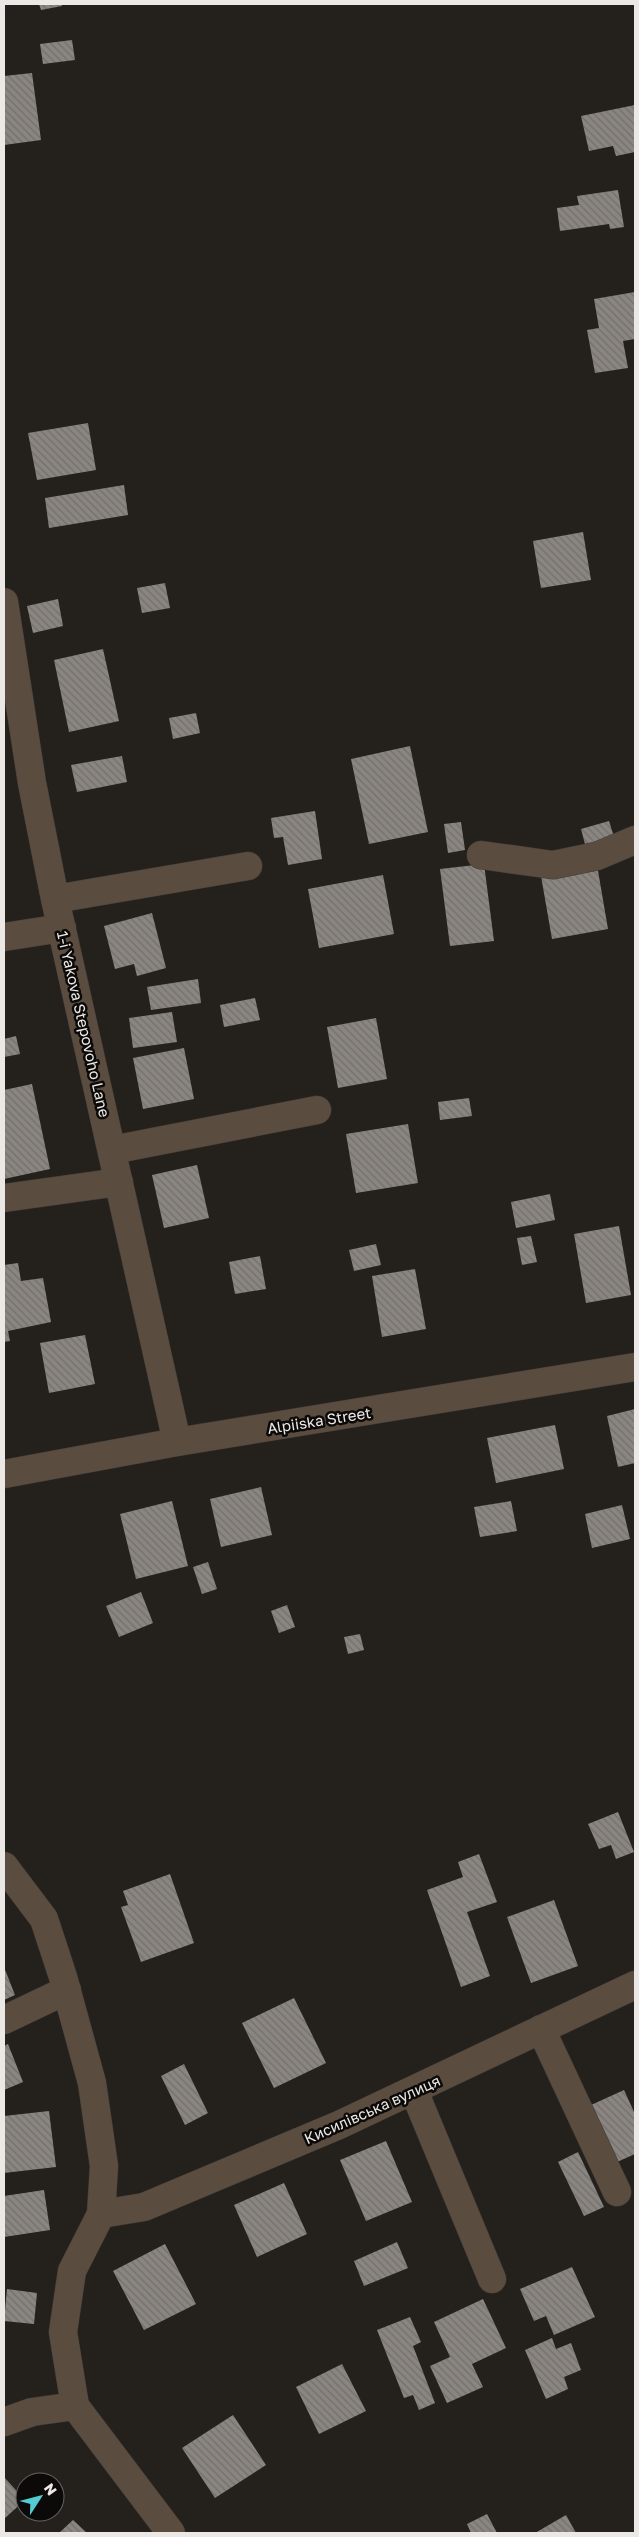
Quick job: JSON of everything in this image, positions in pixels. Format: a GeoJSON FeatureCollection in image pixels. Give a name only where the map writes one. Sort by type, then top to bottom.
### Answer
{"type":"FeatureCollection","features":[{"type":"Feature","properties":{"kind":"street","name":"1-i Yakova Stepovoho Lane"},"geometry":{"type":"LineString","coordinates":[[4,602],[32,783],[55,899],[177,1442]]}},
{"type":"Feature","properties":{"kind":"street"},"geometry":{"type":"LineString","coordinates":[[481,855],[554,865],[597,856],[635,840]]}},
{"type":"Feature","properties":{"kind":"street"},"geometry":{"type":"LineString","coordinates":[[55,899],[248,866]]}},
{"type":"Feature","properties":{"kind":"street"},"geometry":{"type":"LineString","coordinates":[[4,937],[62,928]]}},
{"type":"Feature","properties":{"kind":"street"},"geometry":{"type":"LineString","coordinates":[[112,1150],[317,1110]]}},
{"type":"Feature","properties":{"kind":"street"},"geometry":{"type":"LineString","coordinates":[[4,1198],[119,1182]]}},
{"type":"Feature","properties":{"kind":"street","name":"Alpiiska Street"},"geometry":{"type":"LineString","coordinates":[[4,1474],[177,1442],[635,1368]]}},
{"type":"Feature","properties":{"kind":"street"},"geometry":{"type":"LineString","coordinates":[[4,1866],[44,1919],[67,1990],[92,2083],[104,2166],[101,2214],[72,2270],[63,2332],[75,2406],[171,2533]]}},
{"type":"Feature","properties":{"kind":"street","name":"Кисилівська вулиця"},"geometry":{"type":"LineString","coordinates":[[101,2214],[144,2207],[414,2091],[635,1984]]}},
{"type":"Feature","properties":{"kind":"street"},"geometry":{"type":"LineString","coordinates":[[4,2020],[67,1990]]}},
{"type":"Feature","properties":{"kind":"street"},"geometry":{"type":"LineString","coordinates":[[541,2030],[617,2192]]}},
{"type":"Feature","properties":{"kind":"street"},"geometry":{"type":"LineString","coordinates":[[414,2091],[492,2279]]}},
{"type":"Feature","properties":{"kind":"street"},"geometry":{"type":"LineString","coordinates":[[4,2422],[32,2412],[75,2406]]}},
{"type":"Feature","properties":{"kind":"building"},"geometry":{"type":"Polygon","coordinates":[[[39,4],[61,4],[62,6],[41,10],[39,4]]]}},
{"type":"Feature","properties":{"kind":"building"},"geometry":{"type":"Polygon","coordinates":[[[72,40],[75,60],[43,64],[40,44],[72,40]]]}},
{"type":"Feature","properties":{"kind":"building"},"geometry":{"type":"Polygon","coordinates":[[[32,73],[41,140],[4,145],[4,76],[32,73]]]}},
{"type":"Feature","properties":{"kind":"building"},"geometry":{"type":"Polygon","coordinates":[[[635,105],[635,152],[616,156],[613,146],[589,151],[581,116],[635,105]]]}},
{"type":"Feature","properties":{"kind":"building"},"geometry":{"type":"Polygon","coordinates":[[[618,190],[624,227],[610,229],[609,224],[560,231],[557,208],[579,205],[577,196],[618,190]]]}},
{"type":"Feature","properties":{"kind":"building"},"geometry":{"type":"Polygon","coordinates":[[[635,292],[635,339],[623,341],[628,368],[595,373],[587,330],[599,328],[594,299],[635,292]]]}},
{"type":"Feature","properties":{"kind":"building"},"geometry":{"type":"Polygon","coordinates":[[[88,423],[96,470],[37,480],[28,433],[88,423]]]}},
{"type":"Feature","properties":{"kind":"building"},"geometry":{"type":"Polygon","coordinates":[[[124,485],[128,515],[49,528],[45,498],[124,485]]]}},
{"type":"Feature","properties":{"kind":"building"},"geometry":{"type":"Polygon","coordinates":[[[583,532],[591,580],[541,588],[533,541],[583,532]]]}},
{"type":"Feature","properties":{"kind":"building"},"geometry":{"type":"Polygon","coordinates":[[[165,583],[170,608],[142,613],[137,588],[165,583]]]}},
{"type":"Feature","properties":{"kind":"building"},"geometry":{"type":"Polygon","coordinates":[[[58,599],[63,626],[33,633],[27,606],[58,599]]]}},
{"type":"Feature","properties":{"kind":"building"},"geometry":{"type":"Polygon","coordinates":[[[103,649],[119,721],[69,732],[54,660],[103,649]]]}},
{"type":"Feature","properties":{"kind":"building"},"geometry":{"type":"Polygon","coordinates":[[[196,713],[200,733],[173,739],[169,718],[196,713]]]}},
{"type":"Feature","properties":{"kind":"building"},"geometry":{"type":"Polygon","coordinates":[[[410,746],[428,832],[369,844],[351,759],[410,746]]]}},
{"type":"Feature","properties":{"kind":"building"},"geometry":{"type":"Polygon","coordinates":[[[122,756],[127,782],[77,792],[71,765],[122,756]]]}},
{"type":"Feature","properties":{"kind":"building"},"geometry":{"type":"Polygon","coordinates":[[[315,811],[322,859],[288,865],[283,837],[274,838],[271,818],[315,811]]]}},
{"type":"Feature","properties":{"kind":"building"},"geometry":{"type":"Polygon","coordinates":[[[609,821],[615,840],[586,848],[581,829],[609,821]]]}},
{"type":"Feature","properties":{"kind":"building"},"geometry":{"type":"Polygon","coordinates":[[[461,822],[465,850],[448,853],[444,824],[461,822]]]}},
{"type":"Feature","properties":{"kind":"building"},"geometry":{"type":"Polygon","coordinates":[[[484,864],[494,941],[450,946],[440,869],[484,864]]]}},
{"type":"Feature","properties":{"kind":"building"},"geometry":{"type":"Polygon","coordinates":[[[597,865],[608,929],[552,939],[541,876],[597,865]]]}},
{"type":"Feature","properties":{"kind":"building"},"geometry":{"type":"Polygon","coordinates":[[[383,875],[394,934],[319,948],[308,889],[383,875]]]}},
{"type":"Feature","properties":{"kind":"building"},"geometry":{"type":"Polygon","coordinates":[[[152,913],[166,968],[137,976],[134,964],[115,969],[104,926],[152,913]]]}},
{"type":"Feature","properties":{"kind":"building"},"geometry":{"type":"Polygon","coordinates":[[[198,979],[201,1003],[151,1010],[147,987],[198,979]]]}},
{"type":"Feature","properties":{"kind":"building"},"geometry":{"type":"Polygon","coordinates":[[[255,998],[260,1020],[224,1027],[220,1005],[255,998]]]}},
{"type":"Feature","properties":{"kind":"building"},"geometry":{"type":"Polygon","coordinates":[[[172,1012],[177,1042],[133,1048],[129,1018],[172,1012]]]}},
{"type":"Feature","properties":{"kind":"building"},"geometry":{"type":"Polygon","coordinates":[[[376,1018],[387,1079],[338,1088],[327,1027],[376,1018]]]}},
{"type":"Feature","properties":{"kind":"building"},"geometry":{"type":"Polygon","coordinates":[[[16,1036],[20,1054],[4,1057],[4,1039],[16,1036]]]}},
{"type":"Feature","properties":{"kind":"building"},"geometry":{"type":"Polygon","coordinates":[[[184,1048],[194,1099],[143,1109],[133,1058],[184,1048]]]}},
{"type":"Feature","properties":{"kind":"building"},"geometry":{"type":"Polygon","coordinates":[[[32,1084],[50,1169],[4,1179],[4,1090],[32,1084]]]}},
{"type":"Feature","properties":{"kind":"building"},"geometry":{"type":"Polygon","coordinates":[[[469,1098],[472,1116],[440,1120],[438,1102],[469,1098]]]}},
{"type":"Feature","properties":{"kind":"building"},"geometry":{"type":"Polygon","coordinates":[[[408,1124],[418,1183],[356,1193],[346,1134],[408,1124]]]}},
{"type":"Feature","properties":{"kind":"building"},"geometry":{"type":"Polygon","coordinates":[[[197,1165],[209,1218],[164,1228],[152,1175],[197,1165]]]}},
{"type":"Feature","properties":{"kind":"building"},"geometry":{"type":"Polygon","coordinates":[[[550,1194],[555,1220],[516,1228],[511,1202],[550,1194]]]}},
{"type":"Feature","properties":{"kind":"building"},"geometry":{"type":"Polygon","coordinates":[[[619,1226],[631,1295],[586,1303],[574,1234],[619,1226]]]}},
{"type":"Feature","properties":{"kind":"building"},"geometry":{"type":"Polygon","coordinates":[[[531,1236],[537,1262],[522,1265],[517,1238],[531,1236]]]}},
{"type":"Feature","properties":{"kind":"building"},"geometry":{"type":"Polygon","coordinates":[[[376,1244],[381,1265],[354,1271],[349,1250],[376,1244]]]}},
{"type":"Feature","properties":{"kind":"building"},"geometry":{"type":"Polygon","coordinates":[[[260,1256],[266,1289],[235,1294],[229,1262],[260,1256]]]}},
{"type":"Feature","properties":{"kind":"building"},"geometry":{"type":"Polygon","coordinates":[[[18,1263],[21,1281],[43,1278],[51,1322],[8,1331],[10,1341],[4,1342],[4,1265],[18,1263]]]}},
{"type":"Feature","properties":{"kind":"building"},"geometry":{"type":"Polygon","coordinates":[[[415,1269],[426,1329],[382,1337],[372,1276],[415,1269]]]}},
{"type":"Feature","properties":{"kind":"building"},"geometry":{"type":"Polygon","coordinates":[[[85,1335],[95,1384],[49,1393],[40,1343],[85,1335]]]}},
{"type":"Feature","properties":{"kind":"building"},"geometry":{"type":"Polygon","coordinates":[[[635,1409],[635,1463],[618,1467],[607,1416],[635,1409]]]}},
{"type":"Feature","properties":{"kind":"building"},"geometry":{"type":"Polygon","coordinates":[[[555,1425],[564,1469],[496,1483],[487,1438],[555,1425]]]}},
{"type":"Feature","properties":{"kind":"building"},"geometry":{"type":"Polygon","coordinates":[[[261,1487],[272,1535],[221,1547],[210,1499],[261,1487]]]}},
{"type":"Feature","properties":{"kind":"building"},"geometry":{"type":"Polygon","coordinates":[[[172,1501],[188,1566],[136,1579],[120,1514],[172,1501]]]}},
{"type":"Feature","properties":{"kind":"building"},"geometry":{"type":"Polygon","coordinates":[[[511,1501],[517,1531],[480,1537],[474,1507],[511,1501]]]}},
{"type":"Feature","properties":{"kind":"building"},"geometry":{"type":"Polygon","coordinates":[[[622,1505],[630,1539],[592,1548],[585,1514],[622,1505]]]}},
{"type":"Feature","properties":{"kind":"building"},"geometry":{"type":"Polygon","coordinates":[[[208,1562],[217,1589],[202,1594],[193,1567],[208,1562]]]}},
{"type":"Feature","properties":{"kind":"building"},"geometry":{"type":"Polygon","coordinates":[[[141,1592],[153,1623],[119,1637],[106,1606],[141,1592]]]}},
{"type":"Feature","properties":{"kind":"building"},"geometry":{"type":"Polygon","coordinates":[[[287,1605],[295,1627],[279,1633],[271,1611],[287,1605]]]}},
{"type":"Feature","properties":{"kind":"building"},"geometry":{"type":"Polygon","coordinates":[[[360,1634],[364,1650],[348,1654],[344,1637],[360,1634]]]}},
{"type":"Feature","properties":{"kind":"building"},"geometry":{"type":"Polygon","coordinates":[[[618,1812],[634,1852],[616,1859],[611,1845],[599,1849],[588,1824],[618,1812]]]}},
{"type":"Feature","properties":{"kind":"building"},"geometry":{"type":"Polygon","coordinates":[[[479,1854],[497,1902],[467,1912],[490,1976],[461,1987],[427,1890],[463,1877],[458,1862],[479,1854]]]}},
{"type":"Feature","properties":{"kind":"building"},"geometry":{"type":"Polygon","coordinates":[[[170,1874],[194,1943],[141,1962],[121,1907],[128,1905],[123,1891],[170,1874]]]}},
{"type":"Feature","properties":{"kind":"building"},"geometry":{"type":"Polygon","coordinates":[[[554,1900],[578,1966],[531,1983],[507,1917],[554,1900]]]}},
{"type":"Feature","properties":{"kind":"building"},"geometry":{"type":"Polygon","coordinates":[[[4,1967],[15,1995],[4,2000],[4,1967]]]}},
{"type":"Feature","properties":{"kind":"building"},"geometry":{"type":"Polygon","coordinates":[[[294,1998],[326,2063],[274,2088],[242,2023],[294,1998]]]}},
{"type":"Feature","properties":{"kind":"building"},"geometry":{"type":"Polygon","coordinates":[[[8,2044],[23,2082],[4,2090],[4,2046],[8,2044]]]}},
{"type":"Feature","properties":{"kind":"building"},"geometry":{"type":"Polygon","coordinates":[[[184,2064],[208,2113],[185,2125],[161,2076],[184,2064]]]}},
{"type":"Feature","properties":{"kind":"building"},"geometry":{"type":"Polygon","coordinates":[[[624,2090],[635,2114],[635,2154],[617,2162],[591,2105],[624,2090]]]}},
{"type":"Feature","properties":{"kind":"building"},"geometry":{"type":"Polygon","coordinates":[[[49,2111],[56,2167],[4,2173],[4,2116],[49,2111]]]}},
{"type":"Feature","properties":{"kind":"building"},"geometry":{"type":"Polygon","coordinates":[[[386,2141],[412,2202],[366,2221],[340,2160],[386,2141]]]}},
{"type":"Feature","properties":{"kind":"building"},"geometry":{"type":"Polygon","coordinates":[[[578,2152],[604,2207],[584,2216],[558,2162],[578,2152]]]}},
{"type":"Feature","properties":{"kind":"building"},"geometry":{"type":"Polygon","coordinates":[[[284,2183],[307,2234],[257,2257],[234,2205],[284,2183]]]}},
{"type":"Feature","properties":{"kind":"building"},"geometry":{"type":"Polygon","coordinates":[[[44,2190],[50,2230],[4,2237],[4,2196],[44,2190]]]}},
{"type":"Feature","properties":{"kind":"building"},"geometry":{"type":"Polygon","coordinates":[[[397,2242],[408,2268],[364,2286],[354,2261],[397,2242]]]}},
{"type":"Feature","properties":{"kind":"building"},"geometry":{"type":"Polygon","coordinates":[[[165,2244],[196,2304],[144,2330],[113,2271],[165,2244]]]}},
{"type":"Feature","properties":{"kind":"building"},"geometry":{"type":"Polygon","coordinates":[[[572,2267],[595,2317],[554,2335],[546,2316],[534,2321],[520,2289],[572,2267]]]}},
{"type":"Feature","properties":{"kind":"building"},"geometry":{"type":"Polygon","coordinates":[[[7,2289],[37,2293],[34,2324],[4,2321],[7,2289]]]}},
{"type":"Feature","properties":{"kind":"building"},"geometry":{"type":"Polygon","coordinates":[[[483,2299],[506,2348],[472,2364],[483,2387],[447,2403],[430,2366],[450,2357],[434,2322],[483,2299]]]}},
{"type":"Feature","properties":{"kind":"building"},"geometry":{"type":"Polygon","coordinates":[[[410,2317],[421,2342],[413,2346],[435,2403],[419,2410],[413,2395],[404,2398],[377,2330],[410,2317]]]}},
{"type":"Feature","properties":{"kind":"building"},"geometry":{"type":"Polygon","coordinates":[[[552,2338],[556,2349],[571,2343],[581,2370],[564,2377],[568,2389],[546,2399],[525,2350],[552,2338]]]}},
{"type":"Feature","properties":{"kind":"building"},"geometry":{"type":"Polygon","coordinates":[[[342,2364],[366,2411],[319,2434],[296,2387],[342,2364]]]}},
{"type":"Feature","properties":{"kind":"building"},"geometry":{"type":"Polygon","coordinates":[[[233,2415],[266,2465],[215,2498],[182,2448],[233,2415]]]}},
{"type":"Feature","properties":{"kind":"building"},"geometry":{"type":"Polygon","coordinates":[[[4,2477],[15,2489],[15,2509],[4,2519],[4,2477]]]}},
{"type":"Feature","properties":{"kind":"building"},"geometry":{"type":"Polygon","coordinates":[[[487,2514],[497,2533],[471,2533],[467,2524],[487,2514]]]}},
{"type":"Feature","properties":{"kind":"building"},"geometry":{"type":"Polygon","coordinates":[[[566,2515],[576,2533],[535,2533],[566,2515]]]}},
{"type":"Feature","properties":{"kind":"building"},"geometry":{"type":"Polygon","coordinates":[[[73,2520],[87,2533],[59,2533],[73,2520]]]}}]}
